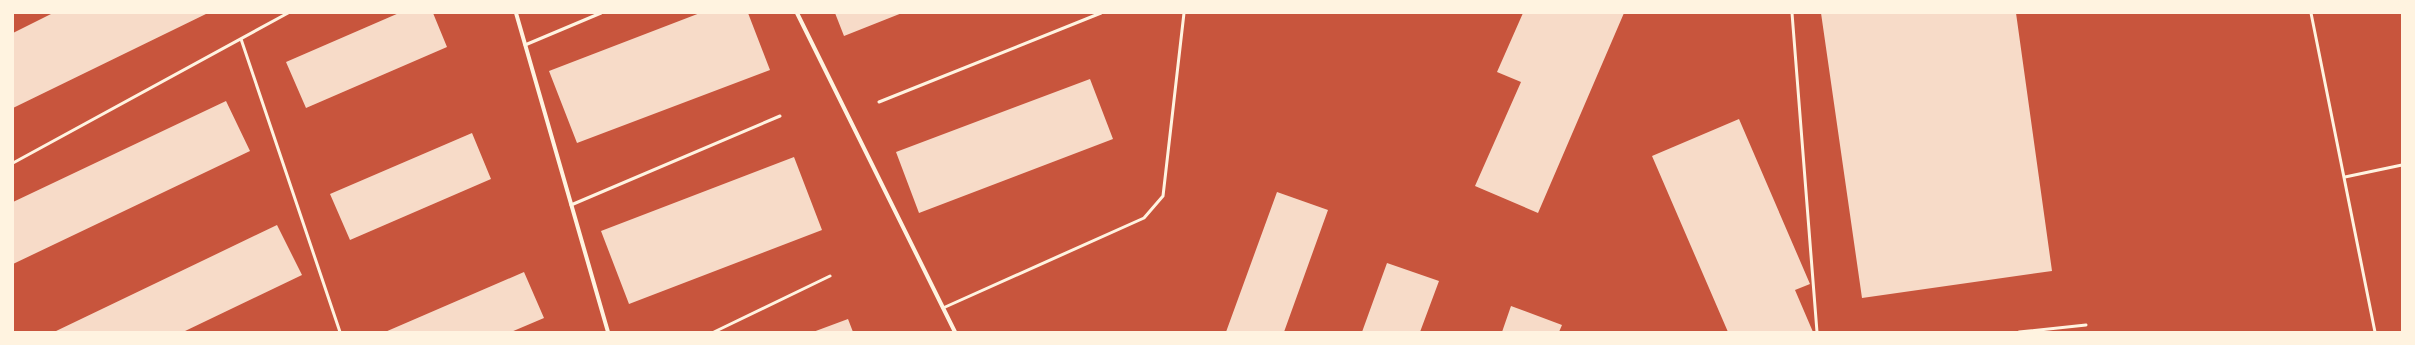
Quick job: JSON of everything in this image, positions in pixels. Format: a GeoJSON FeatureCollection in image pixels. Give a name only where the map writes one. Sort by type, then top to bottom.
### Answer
{"type":"FeatureCollection","features":[{"type":"Feature","properties":{"kind":"street"},"geometry":{"type":"LineString","coordinates":[[516,13],[608,332]]}},
{"type":"Feature","properties":{"kind":"street"},"geometry":{"type":"LineString","coordinates":[[797,13],[955,332]]}},
{"type":"Feature","properties":{"kind":"lane"},"geometry":{"type":"LineString","coordinates":[[13,163],[288,13]]}},
{"type":"Feature","properties":{"kind":"lane"},"geometry":{"type":"LineString","coordinates":[[525,45],[601,13]]}},
{"type":"Feature","properties":{"kind":"lane"},"geometry":{"type":"LineString","coordinates":[[879,102],[1100,13]]}},
{"type":"Feature","properties":{"kind":"lane"},"geometry":{"type":"LineString","coordinates":[[943,308],[1144,218],[1163,196],[1184,13]]}},
{"type":"Feature","properties":{"kind":"lane"},"geometry":{"type":"LineString","coordinates":[[1792,13],[1817,332]]}},
{"type":"Feature","properties":{"kind":"lane"},"geometry":{"type":"LineString","coordinates":[[2311,13],[2375,332]]}},
{"type":"Feature","properties":{"kind":"lane"},"geometry":{"type":"LineString","coordinates":[[241,39],[340,332]]}},
{"type":"Feature","properties":{"kind":"lane"},"geometry":{"type":"LineString","coordinates":[[571,205],[780,116]]}},
{"type":"Feature","properties":{"kind":"lane"},"geometry":{"type":"LineString","coordinates":[[2345,178],[2402,165]]}},
{"type":"Feature","properties":{"kind":"lane"},"geometry":{"type":"LineString","coordinates":[[714,332],[830,276]]}},
{"type":"Feature","properties":{"kind":"lane"},"geometry":{"type":"LineString","coordinates":[[2020,332],[2086,325]]}},
{"type":"Feature","properties":{"kind":"building"},"geometry":{"type":"Polygon","coordinates":[[[53,13],[208,13],[13,108],[13,33],[53,13]]]}},
{"type":"Feature","properties":{"kind":"building"},"geometry":{"type":"Polygon","coordinates":[[[399,13],[433,13],[447,47],[306,108],[286,62],[399,13]]]}},
{"type":"Feature","properties":{"kind":"building"},"geometry":{"type":"Polygon","coordinates":[[[700,13],[748,13],[770,70],[577,143],[549,71],[700,13]]]}},
{"type":"Feature","properties":{"kind":"building"},"geometry":{"type":"Polygon","coordinates":[[[835,13],[902,13],[844,36],[835,13]]]}},
{"type":"Feature","properties":{"kind":"building"},"geometry":{"type":"Polygon","coordinates":[[[1523,13],[1624,13],[1538,213],[1475,186],[1521,82],[1497,72],[1523,13]]]}},
{"type":"Feature","properties":{"kind":"building"},"geometry":{"type":"Polygon","coordinates":[[[1821,13],[2016,13],[2052,271],[1862,298],[1821,13]]]}},
{"type":"Feature","properties":{"kind":"building"},"geometry":{"type":"Polygon","coordinates":[[[1090,79],[1113,139],[919,213],[896,152],[1090,79]]]}},
{"type":"Feature","properties":{"kind":"building"},"geometry":{"type":"Polygon","coordinates":[[[226,101],[250,151],[13,264],[13,202],[226,101]]]}},
{"type":"Feature","properties":{"kind":"building"},"geometry":{"type":"Polygon","coordinates":[[[1739,119],[1810,284],[1795,290],[1813,332],[1728,332],[1652,156],[1739,119]]]}},
{"type":"Feature","properties":{"kind":"building"},"geometry":{"type":"Polygon","coordinates":[[[472,133],[491,179],[350,240],[330,194],[472,133]]]}},
{"type":"Feature","properties":{"kind":"building"},"geometry":{"type":"Polygon","coordinates":[[[794,157],[822,230],[629,304],[601,231],[794,157]]]}},
{"type":"Feature","properties":{"kind":"building"},"geometry":{"type":"Polygon","coordinates":[[[1277,192],[1328,210],[1284,332],[1226,332],[1277,192]]]}},
{"type":"Feature","properties":{"kind":"building"},"geometry":{"type":"Polygon","coordinates":[[[277,225],[302,275],[183,332],[54,332],[277,225]]]}},
{"type":"Feature","properties":{"kind":"building"},"geometry":{"type":"Polygon","coordinates":[[[1387,263],[1439,281],[1420,332],[1362,332],[1387,263]]]}},
{"type":"Feature","properties":{"kind":"building"},"geometry":{"type":"Polygon","coordinates":[[[524,272],[544,318],[511,332],[385,332],[524,272]]]}},
{"type":"Feature","properties":{"kind":"building"},"geometry":{"type":"Polygon","coordinates":[[[1511,306],[1562,325],[1559,332],[1502,332],[1511,306]]]}},
{"type":"Feature","properties":{"kind":"building"},"geometry":{"type":"Polygon","coordinates":[[[848,319],[853,332],[813,332],[848,319]]]}}]}
